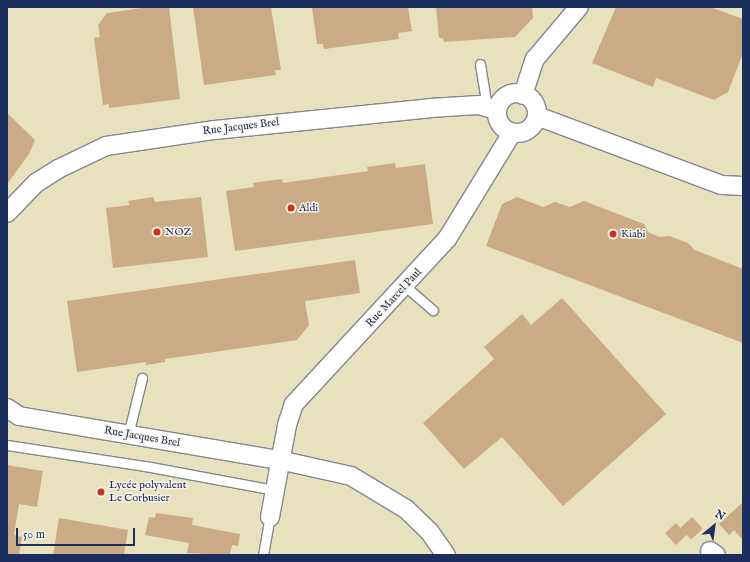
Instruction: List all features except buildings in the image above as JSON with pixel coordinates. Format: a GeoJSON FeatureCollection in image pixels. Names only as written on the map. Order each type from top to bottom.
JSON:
{"type":"FeatureCollection","features":[{"type":"Feature","properties":{"kind":"street"},"geometry":{"type":"LineString","coordinates":[[523,95],[535,59],[579,7]]}},
{"type":"Feature","properties":{"kind":"street"},"geometry":{"type":"LineString","coordinates":[[510,95],[523,95],[534,103],[537,116],[528,130],[512,133],[502,127],[492,108],[510,95]]}},
{"type":"Feature","properties":{"kind":"street","name":"Rue Jacques Brel"},"geometry":{"type":"LineString","coordinates":[[7,213],[36,183],[58,169],[106,146],[299,121],[430,108],[480,105],[492,108]]}},
{"type":"Feature","properties":{"kind":"street"},"geometry":{"type":"LineString","coordinates":[[537,116],[722,185],[743,186]]}},
{"type":"Feature","properties":{"kind":"street","name":"Rue Marcel Paul"},"geometry":{"type":"LineString","coordinates":[[270,516],[279,460],[294,404],[447,240],[512,133]]}},
{"type":"Feature","properties":{"kind":"street","name":"Rue Jacques Brel"},"geometry":{"type":"LineString","coordinates":[[7,408],[19,416],[279,460],[351,476],[383,493],[406,509],[429,531],[446,555]]}},
{"type":"Feature","properties":{"kind":"lane"},"geometry":{"type":"LineString","coordinates":[[480,64],[492,108]]}},
{"type":"Feature","properties":{"kind":"lane"},"geometry":{"type":"LineString","coordinates":[[405,286],[433,310]]}},
{"type":"Feature","properties":{"kind":"lane"},"geometry":{"type":"LineString","coordinates":[[128,435],[142,378]]}},
{"type":"Feature","properties":{"kind":"lane"},"geometry":{"type":"LineString","coordinates":[[7,445],[145,466],[274,490]]}},
{"type":"Feature","properties":{"kind":"lane"},"geometry":{"type":"LineString","coordinates":[[263,555],[270,516]]}},
{"type":"Feature","properties":{"kind":"place","name":"Aldi"},"geometry":{"type":"Point","coordinates":[291,208]}},
{"type":"Feature","properties":{"kind":"place","name":"NOZ"},"geometry":{"type":"Point","coordinates":[157,232]}},
{"type":"Feature","properties":{"kind":"place","name":"Kiabi"},"geometry":{"type":"Point","coordinates":[613,234]}},
{"type":"Feature","properties":{"kind":"place","name":"Lycée polyvalent Le Corbusier"},"geometry":{"type":"Point","coordinates":[101,492]}}]}
